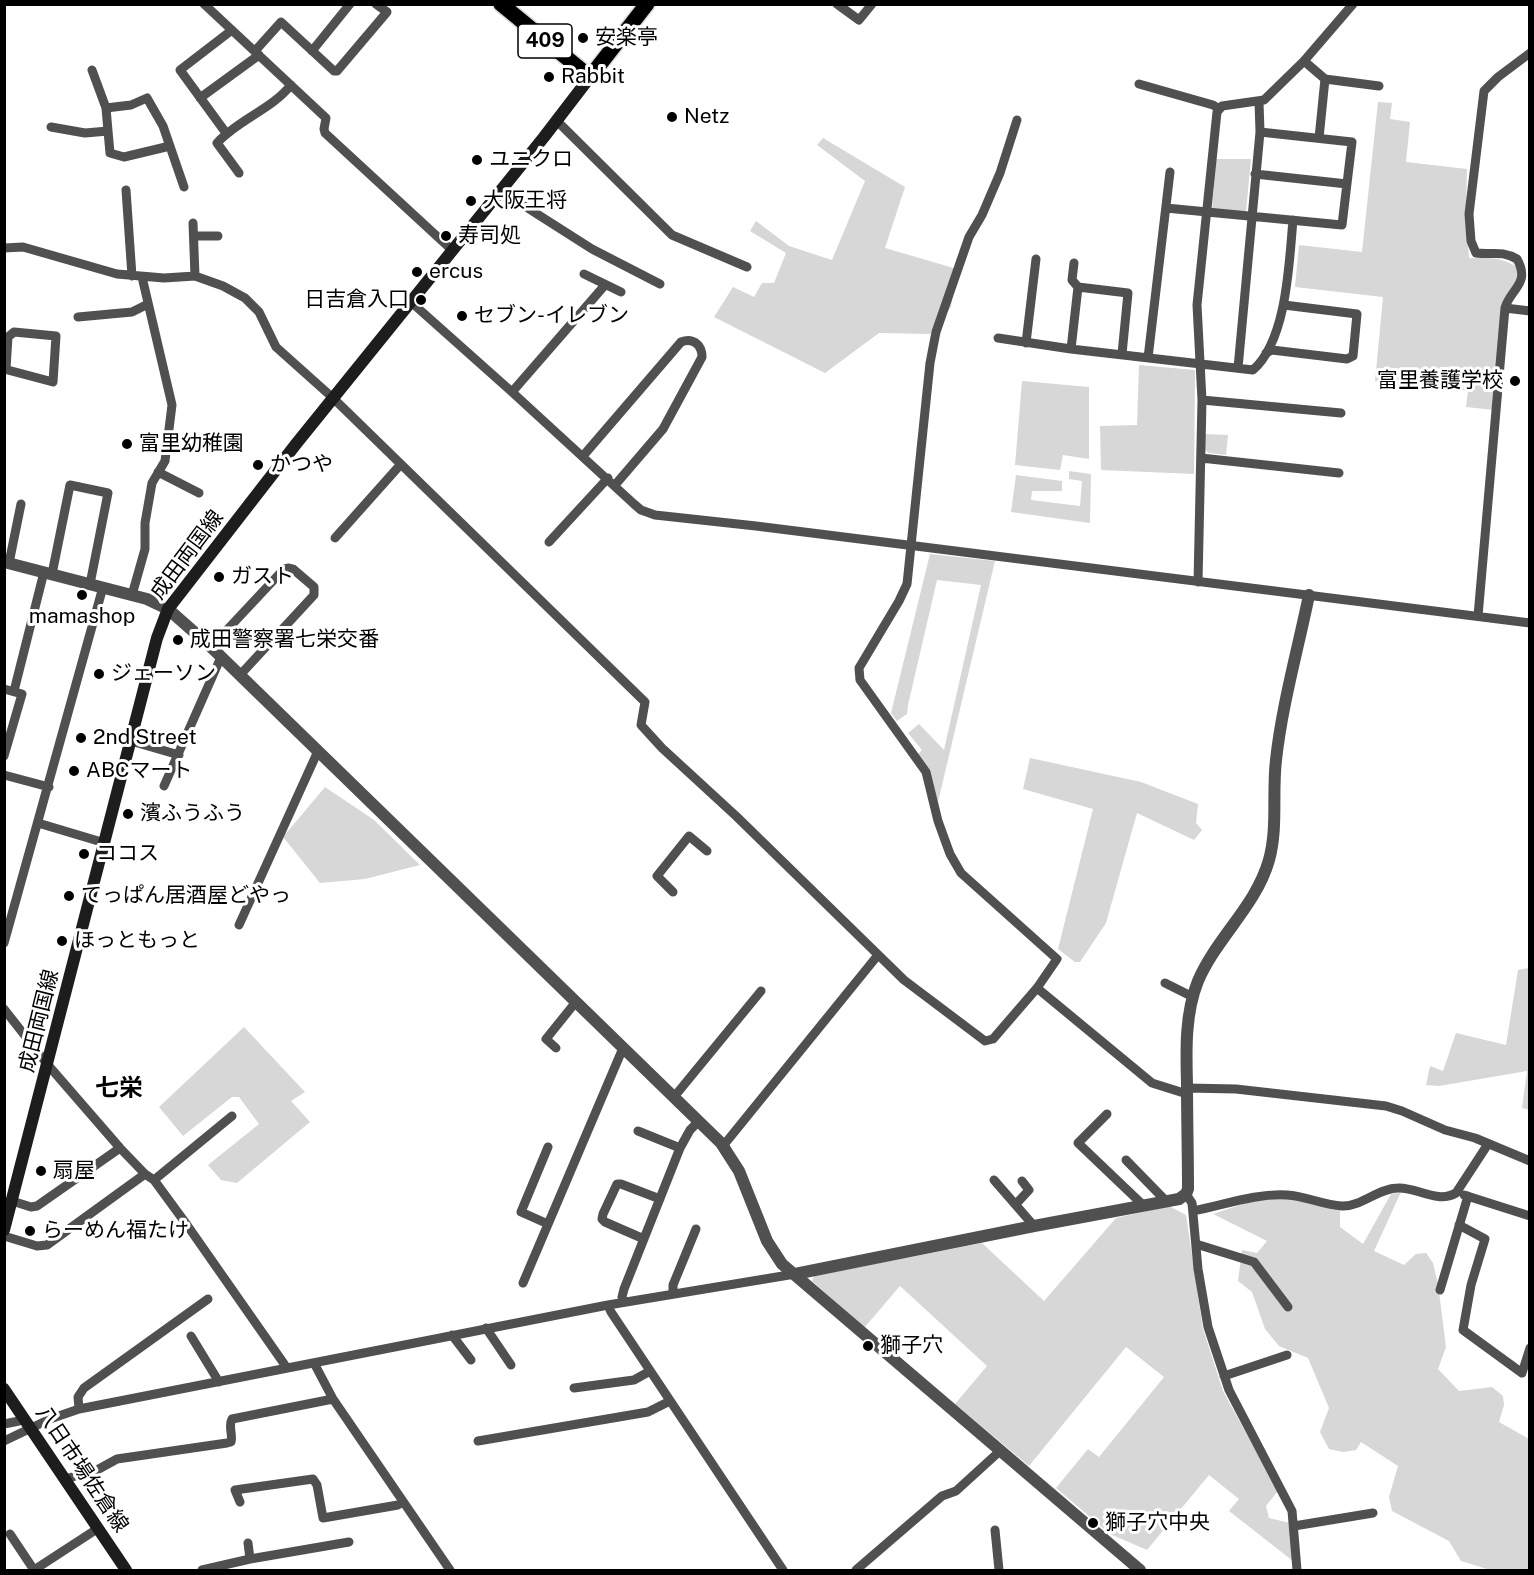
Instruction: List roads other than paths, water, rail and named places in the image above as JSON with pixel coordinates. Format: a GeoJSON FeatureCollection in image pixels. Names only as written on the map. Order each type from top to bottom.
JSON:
{"type":"FeatureCollection","features":[{"type":"Feature","properties":{"kind":"highway","name":"409"},"geometry":{"type":"LineString","coordinates":[[501,4],[590,76],[647,4]]}},
{"type":"Feature","properties":{"kind":"main road","name":"成田両国線"},"geometry":{"type":"LineString","coordinates":[[4,1230],[157,638],[168,609],[590,76]]}},
{"type":"Feature","properties":{"kind":"main road","name":"八日市場佐倉線"},"geometry":{"type":"LineString","coordinates":[[4,1389],[126,1570]]}},
{"type":"Feature","properties":{"kind":"street"},"geometry":{"type":"LineString","coordinates":[[204,4],[326,118],[325,133],[453,251]]}},
{"type":"Feature","properties":{"kind":"street"},"geometry":{"type":"LineString","coordinates":[[312,51],[350,4]]}},
{"type":"Feature","properties":{"kind":"street"},"geometry":{"type":"LineString","coordinates":[[200,98],[257,53],[281,22],[334,71],[337,71],[387,12],[376,4]]}},
{"type":"Feature","properties":{"kind":"street"},"geometry":{"type":"LineString","coordinates":[[837,4],[859,20],[872,4]]}},
{"type":"Feature","properties":{"kind":"street"},"geometry":{"type":"LineString","coordinates":[[1138,84],[1218,108],[1259,102],[1264,100],[1304,61],[1353,4]]}},
{"type":"Feature","properties":{"kind":"street"},"geometry":{"type":"LineString","coordinates":[[226,133],[180,70],[232,30]]}},
{"type":"Feature","properties":{"kind":"street"},"geometry":{"type":"LineString","coordinates":[[1478,616],[1504,308],[1507,299],[1518,289],[1522,274],[1517,259],[1507,253],[1498,252],[1489,255],[1476,253],[1471,241],[1469,214],[1472,179],[1484,91],[1498,77],[1530,53]]}},
{"type":"Feature","properties":{"kind":"street"},"geometry":{"type":"LineString","coordinates":[[1304,61],[1325,79],[1379,86]]}},
{"type":"Feature","properties":{"kind":"street"},"geometry":{"type":"LineString","coordinates":[[92,70],[106,108],[110,153],[124,157],[170,146]]}},
{"type":"Feature","properties":{"kind":"street"},"geometry":{"type":"LineString","coordinates":[[1319,138],[1325,79]]}},
{"type":"Feature","properties":{"kind":"street"},"geometry":{"type":"LineString","coordinates":[[239,173],[217,143],[226,133],[277,101],[291,85]]}},
{"type":"Feature","properties":{"kind":"street"},"geometry":{"type":"LineString","coordinates":[[106,108],[131,105],[147,98],[163,126],[184,187]]}},
{"type":"Feature","properties":{"kind":"street"},"geometry":{"type":"LineString","coordinates":[[1238,368],[1260,132],[1259,102]]}},
{"type":"Feature","properties":{"kind":"street"},"geometry":{"type":"LineString","coordinates":[[1198,582],[1202,364],[1197,305],[1218,108]]}},
{"type":"Feature","properties":{"kind":"street"},"geometry":{"type":"LineString","coordinates":[[4,248],[23,247],[117,274],[164,279],[195,276],[223,286],[245,298],[259,312],[276,346],[333,398],[645,702],[641,725],[662,748],[736,816],[904,980],[985,1041],[993,1040],[1058,959],[961,873],[950,854],[942,832],[926,772],[860,680],[860,668],[907,584],[930,363],[936,332],[969,237],[996,184],[1017,120]]}},
{"type":"Feature","properties":{"kind":"street"},"geometry":{"type":"LineString","coordinates":[[556,121],[672,236],[747,267]]}},
{"type":"Feature","properties":{"kind":"street"},"geometry":{"type":"LineString","coordinates":[[51,127],[85,133],[108,131]]}},
{"type":"Feature","properties":{"kind":"street"},"geometry":{"type":"LineString","coordinates":[[1166,208],[1342,225],[1352,142],[1260,132]]}},
{"type":"Feature","properties":{"kind":"street"},"geometry":{"type":"LineString","coordinates":[[1148,358],[1170,172]]}},
{"type":"Feature","properties":{"kind":"street"},"geometry":{"type":"LineString","coordinates":[[1256,174],[1347,184]]}},
{"type":"Feature","properties":{"kind":"street"},"geometry":{"type":"LineString","coordinates":[[126,190],[137,276],[147,304],[172,405],[165,462],[152,483],[145,523],[145,549],[132,595]]}},
{"type":"Feature","properties":{"kind":"street"},"geometry":{"type":"LineString","coordinates":[[501,191],[592,249],[660,284]]}},
{"type":"Feature","properties":{"kind":"street"},"geometry":{"type":"LineString","coordinates":[[998,338],[1071,349],[1253,370],[1266,353],[1283,314],[1293,220]]}},
{"type":"Feature","properties":{"kind":"street"},"geometry":{"type":"LineString","coordinates":[[193,223],[195,276]]}},
{"type":"Feature","properties":{"kind":"street"},"geometry":{"type":"LineString","coordinates":[[194,236],[218,236]]}},
{"type":"Feature","properties":{"kind":"street"},"geometry":{"type":"LineString","coordinates":[[1026,343],[1036,259]]}},
{"type":"Feature","properties":{"kind":"street"},"geometry":{"type":"LineString","coordinates":[[1074,263],[1072,280],[1078,287],[1128,293],[1122,354]]}},
{"type":"Feature","properties":{"kind":"street"},"geometry":{"type":"LineString","coordinates":[[584,274],[621,292]]}},
{"type":"Feature","properties":{"kind":"street"},"geometry":{"type":"LineString","coordinates":[[512,392],[605,285]]}},
{"type":"Feature","properties":{"kind":"street"},"geometry":{"type":"LineString","coordinates":[[1071,349],[1078,287]]}},
{"type":"Feature","properties":{"kind":"street"},"geometry":{"type":"LineString","coordinates":[[411,302],[641,510],[655,515],[1530,622]]}},
{"type":"Feature","properties":{"kind":"street"},"geometry":{"type":"LineString","coordinates":[[78,317],[132,312],[147,304]]}},
{"type":"Feature","properties":{"kind":"street"},"geometry":{"type":"LineString","coordinates":[[1266,353],[1272,350],[1347,358],[1353,356],[1357,314],[1284,305]]}},
{"type":"Feature","properties":{"kind":"street"},"geometry":{"type":"LineString","coordinates":[[1504,308],[1530,311]]}},
{"type":"Feature","properties":{"kind":"street"},"geometry":{"type":"LineString","coordinates":[[14,332],[56,336],[53,382],[5,369],[8,337],[14,332]]}},
{"type":"Feature","properties":{"kind":"street"},"geometry":{"type":"LineString","coordinates":[[549,542],[663,429],[702,357],[701,348],[695,342],[686,340],[681,342],[583,456]]}},
{"type":"Feature","properties":{"kind":"street"},"geometry":{"type":"LineString","coordinates":[[1202,400],[1341,413]]}},
{"type":"Feature","properties":{"kind":"street"},"geometry":{"type":"LineString","coordinates":[[1201,458],[1339,473]]}},
{"type":"Feature","properties":{"kind":"street"},"geometry":{"type":"LineString","coordinates":[[335,538],[401,464]]}},
{"type":"Feature","properties":{"kind":"street"},"geometry":{"type":"LineString","coordinates":[[158,472],[199,493]]}},
{"type":"Feature","properties":{"kind":"street"},"geometry":{"type":"LineString","coordinates":[[4,756],[22,694],[9,690],[48,573],[70,485],[108,493],[90,584]]}},
{"type":"Feature","properties":{"kind":"street"},"geometry":{"type":"LineString","coordinates":[[21,504],[7,562],[132,595],[168,609],[240,675],[723,1146],[740,1171],[767,1241],[782,1264],[1140,1570]]}},
{"type":"Feature","properties":{"kind":"street"},"geometry":{"type":"LineString","coordinates":[[210,647],[285,569],[292,569],[314,587],[314,595],[240,675]]}},
{"type":"Feature","properties":{"kind":"street"},"geometry":{"type":"LineString","coordinates":[[4,943],[49,788],[102,587]]}},
{"type":"Feature","properties":{"kind":"street"},"geometry":{"type":"LineString","coordinates":[[4,1441],[50,1419],[79,1409],[623,1302],[795,1275],[1179,1199],[1186,1194],[1188,1189],[1187,1032],[1193,997],[1208,961],[1256,891],[1269,860],[1273,839],[1274,780],[1278,741],[1309,595]]}},
{"type":"Feature","properties":{"kind":"street"},"geometry":{"type":"LineString","coordinates":[[164,786],[221,657]]}},
{"type":"Feature","properties":{"kind":"street"},"geometry":{"type":"LineString","coordinates":[[131,741],[179,755]]}},
{"type":"Feature","properties":{"kind":"street"},"geometry":{"type":"LineString","coordinates":[[239,925],[318,751]]}},
{"type":"Feature","properties":{"kind":"street"},"geometry":{"type":"LineString","coordinates":[[4,775],[49,788]]}},
{"type":"Feature","properties":{"kind":"street"},"geometry":{"type":"LineString","coordinates":[[38,824],[105,843]]}},
{"type":"Feature","properties":{"kind":"street"},"geometry":{"type":"LineString","coordinates":[[673,892],[657,876],[689,836],[707,851]]}},
{"type":"Feature","properties":{"kind":"street"},"geometry":{"type":"LineString","coordinates":[[723,1146],[878,955]]}},
{"type":"Feature","properties":{"kind":"street"},"geometry":{"type":"LineString","coordinates":[[1165,983],[1193,997]]}},
{"type":"Feature","properties":{"kind":"street"},"geometry":{"type":"LineString","coordinates":[[1037,988],[1152,1083],[1187,1091],[1236,1089],[1386,1106],[1445,1130],[1475,1138],[1530,1161]]}},
{"type":"Feature","properties":{"kind":"street"},"geometry":{"type":"LineString","coordinates":[[674,1097],[761,991]]}},
{"type":"Feature","properties":{"kind":"street"},"geometry":{"type":"LineString","coordinates":[[556,1048],[546,1038],[575,1003]]}},
{"type":"Feature","properties":{"kind":"street"},"geometry":{"type":"LineString","coordinates":[[4,1009],[48,1065],[120,1148],[154,1180],[287,1368]]}},
{"type":"Feature","properties":{"kind":"street"},"geometry":{"type":"LineString","coordinates":[[523,1283],[623,1048]]}},
{"type":"Feature","properties":{"kind":"street"},"geometry":{"type":"LineString","coordinates":[[1107,1114],[1078,1143],[1143,1205]]}},
{"type":"Feature","properties":{"kind":"street"},"geometry":{"type":"LineString","coordinates":[[154,1180],[232,1116]]}},
{"type":"Feature","properties":{"kind":"street"},"geometry":{"type":"LineString","coordinates":[[623,1302],[621,1297],[680,1148],[690,1130],[699,1121]]}},
{"type":"Feature","properties":{"kind":"street"},"geometry":{"type":"LineString","coordinates":[[638,1131],[680,1148]]}},
{"type":"Feature","properties":{"kind":"street"},"geometry":{"type":"LineString","coordinates":[[1192,1211],[1258,1196],[1289,1195],[1343,1206],[1400,1187],[1450,1197],[1456,1193],[1488,1144]]}},
{"type":"Feature","properties":{"kind":"street"},"geometry":{"type":"LineString","coordinates":[[548,1147],[521,1212],[548,1224]]}},
{"type":"Feature","properties":{"kind":"street"},"geometry":{"type":"LineString","coordinates":[[12,1202],[31,1207],[37,1206],[120,1148]]}},
{"type":"Feature","properties":{"kind":"street"},"geometry":{"type":"LineString","coordinates":[[1126,1160],[1166,1201]]}},
{"type":"Feature","properties":{"kind":"street"},"geometry":{"type":"LineString","coordinates":[[4,1236],[37,1246],[46,1245],[145,1174]]}},
{"type":"Feature","properties":{"kind":"street"},"geometry":{"type":"LineString","coordinates":[[994,1180],[1034,1226]]}},
{"type":"Feature","properties":{"kind":"street"},"geometry":{"type":"LineString","coordinates":[[1016,1204],[1029,1190],[1022,1181]]}},
{"type":"Feature","properties":{"kind":"street"},"geometry":{"type":"LineString","coordinates":[[644,1239],[605,1222],[602,1219],[606,1205],[614,1187],[621,1184],[660,1199]]}},
{"type":"Feature","properties":{"kind":"street"},"geometry":{"type":"LineString","coordinates":[[1456,1193],[1530,1216]]}},
{"type":"Feature","properties":{"kind":"street"},"geometry":{"type":"LineString","coordinates":[[1186,1194],[1192,1203],[1198,1269],[1209,1327],[1224,1376],[1251,1436],[1289,1505],[1294,1526],[1297,1570]]}},
{"type":"Feature","properties":{"kind":"street"},"geometry":{"type":"LineString","coordinates":[[1440,1290],[1468,1196]]}},
{"type":"Feature","properties":{"kind":"street"},"geometry":{"type":"LineString","coordinates":[[1459,1225],[1485,1239],[1471,1285],[1463,1330],[1522,1372],[1530,1348]]}},
{"type":"Feature","properties":{"kind":"street"},"geometry":{"type":"LineString","coordinates":[[674,1293],[673,1285],[696,1229]]}},
{"type":"Feature","properties":{"kind":"street"},"geometry":{"type":"LineString","coordinates":[[1196,1244],[1254,1262],[1288,1308]]}},
{"type":"Feature","properties":{"kind":"street"},"geometry":{"type":"LineString","coordinates":[[79,1409],[78,1397],[84,1388],[208,1299]]}},
{"type":"Feature","properties":{"kind":"street"},"geometry":{"type":"LineString","coordinates":[[608,1305],[783,1570]]}},
{"type":"Feature","properties":{"kind":"street"},"geometry":{"type":"LineString","coordinates":[[486,1329],[511,1365]]}},
{"type":"Feature","properties":{"kind":"street"},"geometry":{"type":"LineString","coordinates":[[452,1335],[471,1360]]}},
{"type":"Feature","properties":{"kind":"street"},"geometry":{"type":"LineString","coordinates":[[191,1336],[219,1382]]}},
{"type":"Feature","properties":{"kind":"street"},"geometry":{"type":"LineString","coordinates":[[1224,1376],[1287,1355]]}},
{"type":"Feature","properties":{"kind":"street"},"geometry":{"type":"LineString","coordinates":[[314,1363],[333,1399],[450,1570]]}},
{"type":"Feature","properties":{"kind":"street"},"geometry":{"type":"LineString","coordinates":[[574,1388],[634,1380],[650,1371]]}},
{"type":"Feature","properties":{"kind":"street"},"geometry":{"type":"LineString","coordinates":[[64,1479],[97,1470],[117,1459],[231,1442],[230,1423],[232,1419],[333,1399]]}},
{"type":"Feature","properties":{"kind":"street"},"geometry":{"type":"LineString","coordinates":[[478,1441],[648,1412],[670,1401]]}},
{"type":"Feature","properties":{"kind":"street"},"geometry":{"type":"LineString","coordinates":[[4,1424],[19,1421]]}},
{"type":"Feature","properties":{"kind":"street"},"geometry":{"type":"LineString","coordinates":[[856,1570],[942,1496],[956,1491],[1001,1450]]}},
{"type":"Feature","properties":{"kind":"street"},"geometry":{"type":"LineString","coordinates":[[240,1502],[235,1490],[313,1479],[317,1485],[323,1518],[398,1505],[402,1502]]}},
{"type":"Feature","properties":{"kind":"street"},"geometry":{"type":"LineString","coordinates":[[1294,1526],[1373,1513]]}},
{"type":"Feature","properties":{"kind":"street"},"geometry":{"type":"LineString","coordinates":[[9,1534],[34,1570],[97,1529]]}},
{"type":"Feature","properties":{"kind":"street"},"geometry":{"type":"LineString","coordinates":[[995,1530],[999,1570]]}},
{"type":"Feature","properties":{"kind":"street"},"geometry":{"type":"LineString","coordinates":[[202,1570],[250,1559],[349,1542]]}},
{"type":"Feature","properties":{"kind":"street"},"geometry":{"type":"LineString","coordinates":[[248,1543],[250,1559]]}},
{"type":"Feature","properties":{"kind":"place","name":"安楽亭"},"geometry":{"type":"Point","coordinates":[583,38]}},
{"type":"Feature","properties":{"kind":"place","name":"Rabbit"},"geometry":{"type":"Point","coordinates":[549,77]}},
{"type":"Feature","properties":{"kind":"place","name":"Netz"},"geometry":{"type":"Point","coordinates":[672,117]}},
{"type":"Feature","properties":{"kind":"place","name":"ユニクロ"},"geometry":{"type":"Point","coordinates":[477,160]}},
{"type":"Feature","properties":{"kind":"place","name":"大阪王将"},"geometry":{"type":"Point","coordinates":[471,201]}},
{"type":"Feature","properties":{"kind":"place","name":"寿司処"},"geometry":{"type":"Point","coordinates":[446,236]}},
{"type":"Feature","properties":{"kind":"place","name":"ercus"},"geometry":{"type":"Point","coordinates":[417,272]}},
{"type":"Feature","properties":{"kind":"place","name":"日吉倉入口"},"geometry":{"type":"Point","coordinates":[421,300]}},
{"type":"Feature","properties":{"kind":"place","name":"セブン-イレブン"},"geometry":{"type":"Point","coordinates":[462,316]}},
{"type":"Feature","properties":{"kind":"place","name":"富里養護学校"},"geometry":{"type":"Point","coordinates":[1515,381]}},
{"type":"Feature","properties":{"kind":"place","name":"富里幼稚園"},"geometry":{"type":"Point","coordinates":[127,444]}},
{"type":"Feature","properties":{"kind":"place","name":"かつや"},"geometry":{"type":"Point","coordinates":[258,465]}},
{"type":"Feature","properties":{"kind":"place","name":"ガスト"},"geometry":{"type":"Point","coordinates":[219,577]}},
{"type":"Feature","properties":{"kind":"place","name":"mamashop"},"geometry":{"type":"Point","coordinates":[82,595]}},
{"type":"Feature","properties":{"kind":"place","name":"成田警察署七栄交番"},"geometry":{"type":"Point","coordinates":[178,640]}},
{"type":"Feature","properties":{"kind":"place","name":"ジェーソン"},"geometry":{"type":"Point","coordinates":[99,674]}},
{"type":"Feature","properties":{"kind":"place","name":"2nd Street"},"geometry":{"type":"Point","coordinates":[81,738]}},
{"type":"Feature","properties":{"kind":"place","name":"ABCマート"},"geometry":{"type":"Point","coordinates":[74,771]}},
{"type":"Feature","properties":{"kind":"place","name":"濱ふうふう"},"geometry":{"type":"Point","coordinates":[128,814]}},
{"type":"Feature","properties":{"kind":"place","name":"ココス"},"geometry":{"type":"Point","coordinates":[84,854]}},
{"type":"Feature","properties":{"kind":"place","name":"てっぱん居酒屋どやっ"},"geometry":{"type":"Point","coordinates":[69,896]}},
{"type":"Feature","properties":{"kind":"place","name":"ほっともっと"},"geometry":{"type":"Point","coordinates":[62,941]}},
{"type":"Feature","properties":{"kind":"place","name":"扇屋"},"geometry":{"type":"Point","coordinates":[41,1171]}},
{"type":"Feature","properties":{"kind":"place","name":"らーめん福たけ"},"geometry":{"type":"Point","coordinates":[30,1231]}},
{"type":"Feature","properties":{"kind":"place","name":"獅子穴"},"geometry":{"type":"Point","coordinates":[868,1346]}},
{"type":"Feature","properties":{"kind":"place","name":"獅子穴中央"},"geometry":{"type":"Point","coordinates":[1093,1523]}},
{"type":"Feature","properties":{"kind":"district","name":"七栄"},"geometry":{"type":"Point","coordinates":[119,1089]}}]}
